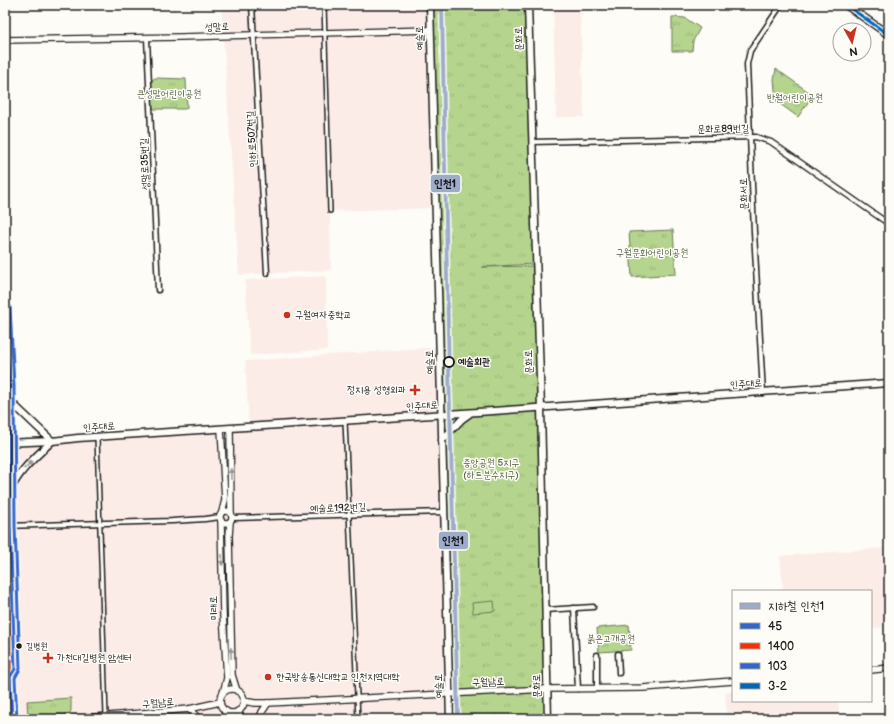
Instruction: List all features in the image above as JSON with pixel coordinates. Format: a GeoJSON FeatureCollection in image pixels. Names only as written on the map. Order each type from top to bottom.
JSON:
{"type":"FeatureCollection","features":[{"type":"Feature","properties":{"kind":"main road","name":"예술로"},"geometry":{"type":"LineString","coordinates":[[430,5],[450,719]]}},
{"type":"Feature","properties":{"kind":"main road","name":"문화로"},"geometry":{"type":"LineString","coordinates":[[528,5],[548,719]]}},
{"type":"Feature","properties":{"kind":"main road"},"geometry":{"type":"LineString","coordinates":[[846,5],[889,35]]}},
{"type":"Feature","properties":{"kind":"main road"},"geometry":{"type":"LineString","coordinates":[[5,307],[10,401],[8,443],[10,493],[8,525],[15,669],[10,677]]}},
{"type":"Feature","properties":{"kind":"main road","name":"인주대로"},"geometry":{"type":"LineString","coordinates":[[8,443],[441,415],[889,383]]}},
{"type":"Feature","properties":{"kind":"main road"},"geometry":{"type":"LineString","coordinates":[[10,401],[52,441],[22,471],[14,482],[10,493]]}},
{"type":"Feature","properties":{"kind":"main road"},"geometry":{"type":"LineString","coordinates":[[442,440],[462,419],[470,413]]}},
{"type":"Feature","properties":{"kind":"main road"},"geometry":{"type":"LineString","coordinates":[[5,666],[5,670],[10,677],[12,719]]}},
{"type":"Feature","properties":{"kind":"street","name":"인하로507번길"},"geometry":{"type":"LineString","coordinates":[[252,5],[267,273]]}},
{"type":"Feature","properties":{"kind":"street"},"geometry":{"type":"LineString","coordinates":[[324,5],[330,211]]}},
{"type":"Feature","properties":{"kind":"street","name":"문화서로"},"geometry":{"type":"LineString","coordinates":[[764,392],[747,74],[748,56],[781,5]]}},
{"type":"Feature","properties":{"kind":"street","name":"성말로"},"geometry":{"type":"LineString","coordinates":[[5,40],[147,38],[430,30]]}},
{"type":"Feature","properties":{"kind":"street","name":"성말로35번길"},"geometry":{"type":"LineString","coordinates":[[147,38],[158,290]]}},
{"type":"Feature","properties":{"kind":"street","name":"문화로89번길"},"geometry":{"type":"LineString","coordinates":[[532,142],[750,136],[764,139],[771,142],[889,224]]}},
{"type":"Feature","properties":{"kind":"street"},"geometry":{"type":"LineString","coordinates":[[345,421],[358,719]]}},
{"type":"Feature","properties":{"kind":"street","name":"미래로"},"geometry":{"type":"LineString","coordinates":[[230,428],[232,518],[229,536],[232,675],[237,691]]}},
{"type":"Feature","properties":{"kind":"street","name":"미래로"},"geometry":{"type":"LineString","coordinates":[[221,429],[225,500],[221,517],[223,615],[227,678],[223,693]]}},
{"type":"Feature","properties":{"kind":"street"},"geometry":{"type":"LineString","coordinates":[[97,437],[106,716]]}},
{"type":"Feature","properties":{"kind":"street"},"geometry":{"type":"LineString","coordinates":[[8,525],[205,519],[221,517],[227,511],[232,518],[226,524],[221,517]]}},
{"type":"Feature","properties":{"kind":"street","name":"예술로192번길"},"geometry":{"type":"LineString","coordinates":[[232,518],[350,516],[444,512]]}},
{"type":"Feature","properties":{"kind":"street"},"geometry":{"type":"LineString","coordinates":[[545,610],[593,607]]}},
{"type":"Feature","properties":{"kind":"street"},"geometry":{"type":"LineString","coordinates":[[574,608],[578,689]]}},
{"type":"Feature","properties":{"kind":"street"},"geometry":{"type":"LineString","coordinates":[[618,654],[619,673]]}},
{"type":"Feature","properties":{"kind":"street"},"geometry":{"type":"LineString","coordinates":[[597,655],[597,689]]}},
{"type":"Feature","properties":{"kind":"street"},"geometry":{"type":"LineString","coordinates":[[872,670],[889,668]]}},
{"type":"Feature","properties":{"kind":"street","name":"구월남로"},"geometry":{"type":"LineString","coordinates":[[244,701],[268,703],[547,689],[643,688],[732,681]]}},
{"type":"Feature","properties":{"kind":"street"},"geometry":{"type":"LineString","coordinates":[[228,690],[237,691],[242,695],[244,701],[242,707],[238,711],[232,713],[226,712],[220,702],[223,693],[228,690]]}},
{"type":"Feature","properties":{"kind":"street","name":"구월남로"},"geometry":{"type":"LineString","coordinates":[[73,719],[189,710],[220,702]]}},
{"type":"Feature","properties":{"kind":"street"},"geometry":{"type":"LineString","coordinates":[[259,719],[268,703]]}},
{"type":"Feature","properties":{"kind":"street"},"geometry":{"type":"LineString","coordinates":[[189,710],[197,717],[197,719]]}},
{"type":"Feature","properties":{"kind":"street"},"geometry":{"type":"LineString","coordinates":[[238,711],[242,719]]}},
{"type":"Feature","properties":{"kind":"street"},"geometry":{"type":"LineString","coordinates":[[223,719],[226,712]]}},
{"type":"Feature","properties":{"kind":"shaded area"},"geometry":{"type":"Polygon","coordinates":[[[221,5],[430,5],[435,208],[330,211],[331,270],[239,275],[221,5]]]}},
{"type":"Feature","properties":{"kind":"shaded area"},"geometry":{"type":"Polygon","coordinates":[[[553,5],[580,5],[584,117],[556,117],[553,5]]]}},
{"type":"Feature","properties":{"kind":"shaded area","name":"구월여자중학교"},"geometry":{"type":"Polygon","coordinates":[[[326,276],[327,350],[250,355],[245,280],[326,276]]]}},
{"type":"Feature","properties":{"kind":"shaded area"},"geometry":{"type":"Polygon","coordinates":[[[439,347],[450,719],[14,719],[10,443],[249,427],[245,361],[439,347]]]}},
{"type":"Feature","properties":{"kind":"shaded area"},"geometry":{"type":"Polygon","coordinates":[[[884,548],[889,627],[872,629],[872,590],[783,590],[780,556],[884,548]]]}},
{"type":"Feature","properties":{"kind":"shaded area"},"geometry":{"type":"Polygon","coordinates":[[[732,691],[732,702],[838,702],[840,719],[727,719],[725,692],[732,691]]]}},
{"type":"Feature","properties":{"kind":"green space","name":"중앙공원 5지구 (하트분수지구)"},"geometry":{"type":"Polygon","coordinates":[[[430,5],[526,5],[533,264],[482,267],[533,266],[538,406],[544,686],[517,689],[540,689],[547,698],[548,719],[450,719],[449,700],[456,693],[449,693],[430,5]]]}},
{"type":"Feature","properties":{"kind":"green space"},"geometry":{"type":"Polygon","coordinates":[[[672,17],[685,18],[700,28],[693,41],[692,51],[672,51],[672,17]]]}},
{"type":"Feature","properties":{"kind":"green space","name":"반월어린이공원"},"geometry":{"type":"Polygon","coordinates":[[[776,69],[813,95],[798,117],[776,101],[774,79],[776,69]]]}},
{"type":"Feature","properties":{"kind":"green space","name":"큰성말어린이공원"},"geometry":{"type":"Polygon","coordinates":[[[155,78],[186,79],[187,108],[154,109],[152,107],[151,81],[155,78]]]}},
{"type":"Feature","properties":{"kind":"green space","name":"구월문화어린이공원"},"geometry":{"type":"Polygon","coordinates":[[[673,230],[676,274],[632,277],[629,232],[673,230]]]}},
{"type":"Feature","properties":{"kind":"green space"},"geometry":{"type":"Polygon","coordinates":[[[494,601],[495,611],[473,613],[472,603],[494,601]]]}},
{"type":"Feature","properties":{"kind":"green space","name":"붉은고개공원"},"geometry":{"type":"Polygon","coordinates":[[[629,625],[631,650],[599,652],[597,628],[629,625]]]}},
{"type":"Feature","properties":{"kind":"green space"},"geometry":{"type":"Polygon","coordinates":[[[71,698],[71,711],[69,714],[28,716],[27,701],[71,698]]]}},
{"type":"Feature","properties":{"kind":"metro line","name":"인천1"},"geometry":{"type":"LineString","coordinates":[[442,5],[448,330],[458,719]]}},
{"type":"Feature","properties":{"kind":"transit line","name":"3-2"},"geometry":{"type":"LineString","coordinates":[[846,5],[889,35]]}},
{"type":"Feature","properties":{"kind":"transit line","name":"45"},"geometry":{"type":"LineString","coordinates":[[5,307],[9,386],[10,525],[15,669],[10,677],[12,719]]}},
{"type":"Feature","properties":{"kind":"transit line","name":"103"},"geometry":{"type":"LineString","coordinates":[[10,307],[14,386],[15,525],[20,669],[15,678],[17,719]]}},
{"type":"Feature","properties":{"kind":"transit line","name":"1400"},"geometry":{"type":"LineString","coordinates":[[5,525],[10,668],[5,677],[7,719]]}},
{"type":"Feature","properties":{"kind":"place","name":"구월여자중학교"},"geometry":{"type":"Point","coordinates":[287,315]}},
{"type":"Feature","properties":{"kind":"place","name":"예술회관"},"geometry":{"type":"Point","coordinates":[449,362]}},
{"type":"Feature","properties":{"kind":"place","name":"정지용 성형외과"},"geometry":{"type":"Point","coordinates":[415,390]}},
{"type":"Feature","properties":{"kind":"place","name":"길병원"},"geometry":{"type":"Point","coordinates":[19,646]}},
{"type":"Feature","properties":{"kind":"place","name":"가천대길병원 암센터"},"geometry":{"type":"Point","coordinates":[48,658]}},
{"type":"Feature","properties":{"kind":"place","name":"한국방송통신대학교 인천지역대학"},"geometry":{"type":"Point","coordinates":[268,677]}}]}
